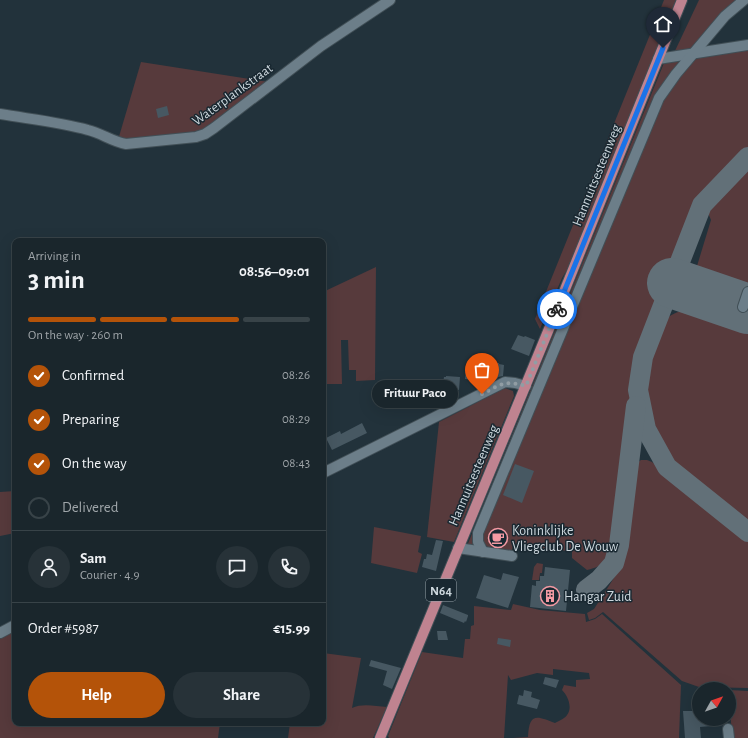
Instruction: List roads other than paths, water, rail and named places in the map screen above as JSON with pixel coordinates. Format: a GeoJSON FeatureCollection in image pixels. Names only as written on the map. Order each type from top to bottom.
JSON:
{"type":"FeatureCollection","features":[{"type":"Feature","properties":{"kind":"main road","name":"Hannuitsesteenweg"},"geometry":{"type":"LineString","coordinates":[[380,738],[526,386],[682,0]]}},
{"type":"Feature","properties":{"kind":"street","name":"Waterplankstraat"},"geometry":{"type":"LineString","coordinates":[[0,114],[75,127],[126,144],[200,136],[214,128],[321,46],[390,0]]}},
{"type":"Feature","properties":{"kind":"street"},"geometry":{"type":"LineString","coordinates":[[483,552],[478,542],[478,533],[659,98],[692,55],[725,16],[744,0]]}},
{"type":"Feature","properties":{"kind":"street"},"geometry":{"type":"LineString","coordinates":[[658,60],[748,45]]}},
{"type":"Feature","properties":{"kind":"street"},"geometry":{"type":"LineString","coordinates":[[743,307],[748,292]]}},
{"type":"Feature","properties":{"kind":"street"},"geometry":{"type":"LineString","coordinates":[[326,472],[505,382],[526,386]]}},
{"type":"Feature","properties":{"kind":"street"},"geometry":{"type":"LineString","coordinates":[[458,548],[512,556]]}},
{"type":"Feature","properties":{"kind":"street"},"geometry":{"type":"LineString","coordinates":[[0,633],[12,627]]}},
{"type":"Feature","properties":{"kind":"place","name":"Frituur Paco"},"geometry":{"type":"Point","coordinates":[482,394]}},
{"type":"Feature","properties":{"kind":"place","name":"Koninklijke Vliegclub De Wouw"},"geometry":{"type":"Point","coordinates":[498,538]}},
{"type":"Feature","properties":{"kind":"place","name":"Hangar Zuid"},"geometry":{"type":"Point","coordinates":[550,596]}}]}
